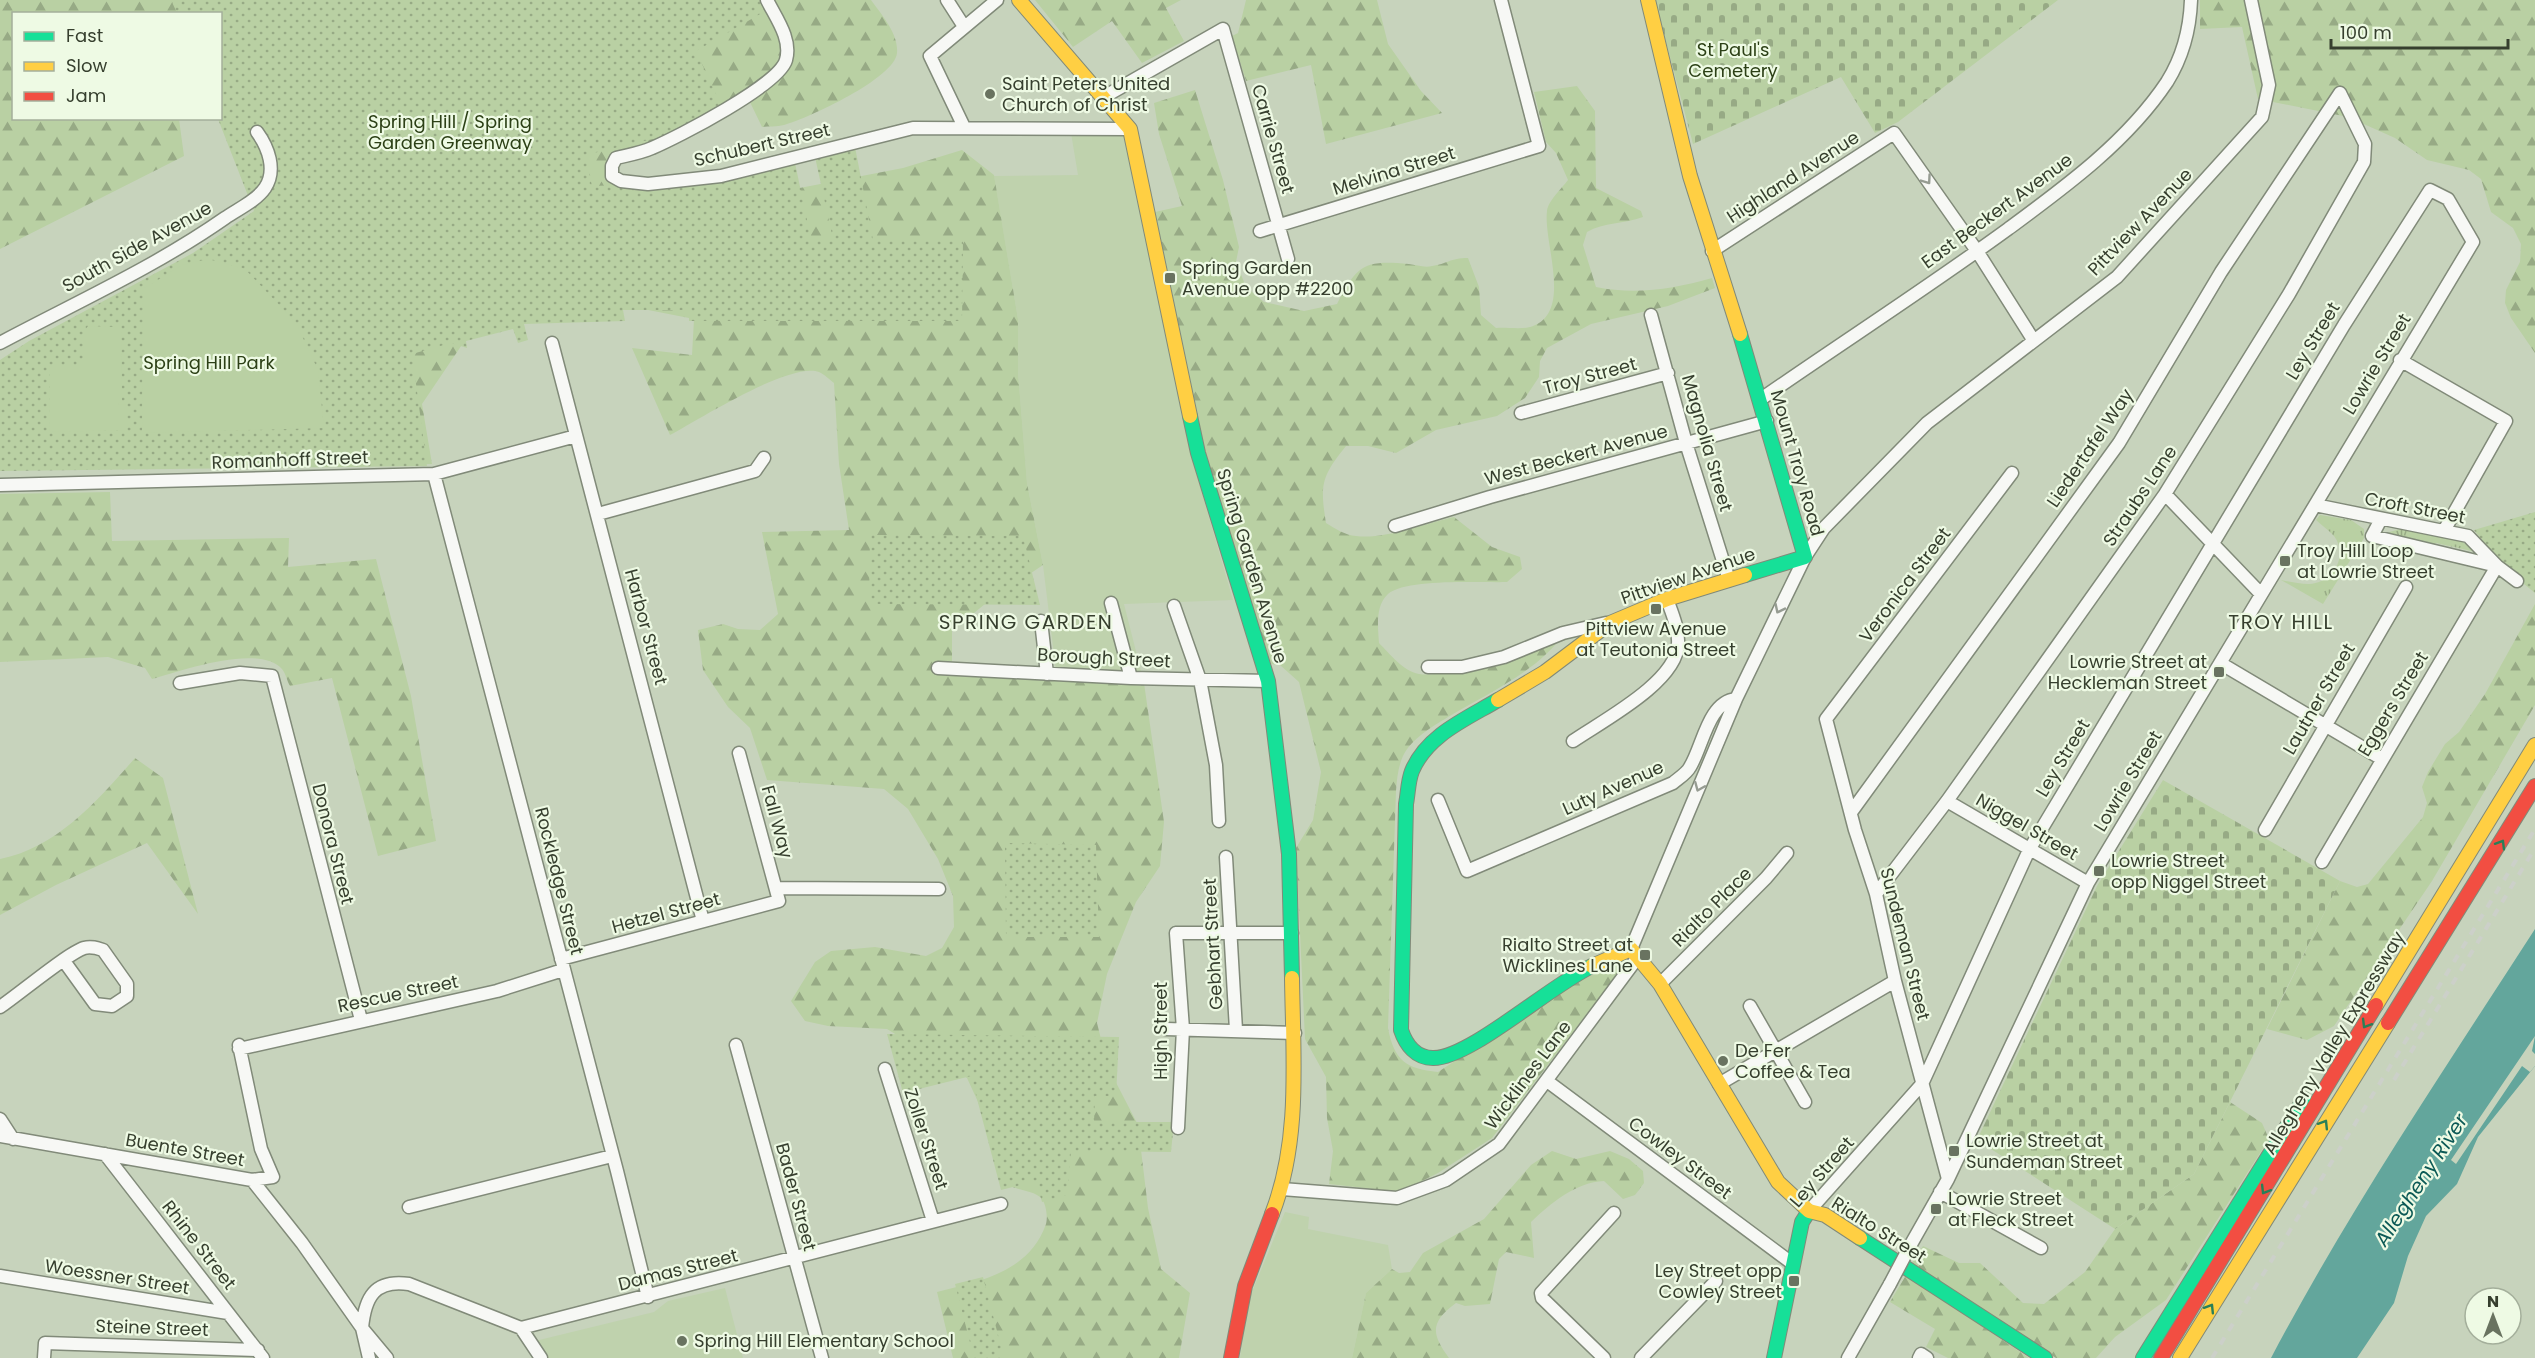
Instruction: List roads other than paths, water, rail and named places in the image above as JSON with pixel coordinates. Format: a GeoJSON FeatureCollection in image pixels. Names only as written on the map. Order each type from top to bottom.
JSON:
{"type":"FeatureCollection","features":[{"type":"Feature","properties":{"kind":"main road"},"geometry":{"type":"LineString","coordinates":[[1019,0],[1130,129]]}},
{"type":"Feature","properties":{"kind":"main road","name":"Mount Troy Road"},"geometry":{"type":"LineString","coordinates":[[1648,0],[1690,177],[1761,399],[1805,557]]}},
{"type":"Feature","properties":{"kind":"main road","name":"Spring Garden Avenue"},"geometry":{"type":"LineString","coordinates":[[1130,129],[1198,453],[1268,681],[1286,813],[1295,1033],[1294,1097],[1282,1189],[1245,1286],[1231,1358]]}},
{"type":"Feature","properties":{"kind":"main road","name":"Pittview Avenue"},"geometry":{"type":"LineString","coordinates":[[1634,953],[1566,979],[1457,1054],[1443,1058],[1426,1058],[1409,1049],[1404,1040],[1400,1017],[1406,804],[1411,773],[1422,752],[1439,735],[1545,672],[1610,623],[1667,599],[1805,557]]}},
{"type":"Feature","properties":{"kind":"main road","name":"Allegheny Valley Expressway"},"geometry":{"type":"LineString","coordinates":[[2161,1358],[2496,812],[2535,744]]}},
{"type":"Feature","properties":{"kind":"main road","name":"Allegheny Valley Expressway"},"geometry":{"type":"LineString","coordinates":[[2180,1358],[2535,786]]}},
{"type":"Feature","properties":{"kind":"main road"},"geometry":{"type":"LineString","coordinates":[[2143,1358],[2272,1148],[2410,934],[2496,812]]}},
{"type":"Feature","properties":{"kind":"main road"},"geometry":{"type":"LineString","coordinates":[[2195,1358],[2380,1055],[2457,924],[2470,894]]}},
{"type":"Feature","properties":{"kind":"main road","name":"Rialto Street"},"geometry":{"type":"LineString","coordinates":[[1634,953],[1660,984],[1778,1182],[1809,1211],[1825,1215],[2045,1358]]}},
{"type":"Feature","properties":{"kind":"main road","name":"Ley Street"},"geometry":{"type":"LineString","coordinates":[[1774,1358],[1802,1222],[1809,1211]]}},
{"type":"Feature","properties":{"kind":"street","name":"Schubert Street"},"geometry":{"type":"LineString","coordinates":[[767,0],[786,38],[788,49],[782,69],[771,80],[700,124],[651,149],[616,158],[612,166],[612,176],[621,181],[648,184],[721,177],[913,128],[1130,129]]}},
{"type":"Feature","properties":{"kind":"street"},"geometry":{"type":"LineString","coordinates":[[947,0],[963,25]]}},
{"type":"Feature","properties":{"kind":"street"},"geometry":{"type":"LineString","coordinates":[[964,127],[930,56],[963,25],[997,0]]}},
{"type":"Feature","properties":{"kind":"street","name":"Melvina Street"},"geometry":{"type":"LineString","coordinates":[[1260,231],[1539,146],[1501,0]]}},
{"type":"Feature","properties":{"kind":"street","name":"East Beckert Avenue"},"geometry":{"type":"LineString","coordinates":[[1761,399],[1977,251],[2075,179],[2136,121],[2167,82],[2180,58],[2188,28],[2191,0]]}},
{"type":"Feature","properties":{"kind":"street","name":"Pittview Avenue"},"geometry":{"type":"LineString","coordinates":[[1805,557],[1824,528],[1927,423],[2117,277],[2262,117],[2269,85],[2251,0]]}},
{"type":"Feature","properties":{"kind":"street","name":"Carrie Street"},"geometry":{"type":"LineString","coordinates":[[1102,98],[1223,29],[1288,259]]}},
{"type":"Feature","properties":{"kind":"street","name":"Straubs Lane"},"geometry":{"type":"LineString","coordinates":[[1876,894],[1947,801],[2164,494],[2289,294],[2364,162],[2365,144],[2340,93]]}},
{"type":"Feature","properties":{"kind":"street","name":"Liedertafel Way"},"geometry":{"type":"LineString","coordinates":[[1852,811],[2119,444],[2221,272],[2340,93]]}},
{"type":"Feature","properties":{"kind":"street","name":"South Side Avenue"},"geometry":{"type":"LineString","coordinates":[[0,343],[199,237],[253,200],[266,187],[271,169],[267,148],[257,132]]}},
{"type":"Feature","properties":{"kind":"street","name":"Highland Avenue"},"geometry":{"type":"LineString","coordinates":[[1712,251],[1894,133],[1977,251]]}},
{"type":"Feature","properties":{"kind":"street","name":"Lowrie Street"},"geometry":{"type":"LineString","coordinates":[[1848,1358],[1948,1179],[2088,883],[2400,360],[2473,242],[2448,199],[2430,190]]}},
{"type":"Feature","properties":{"kind":"street","name":"Ley Street"},"geometry":{"type":"LineString","coordinates":[[1809,1211],[1922,1084],[2029,850],[2344,325],[2430,190]]}},
{"type":"Feature","properties":{"kind":"street"},"geometry":{"type":"LineString","coordinates":[[1977,251],[2034,341]]}},
{"type":"Feature","properties":{"kind":"street","name":"Magnolia Street"},"geometry":{"type":"LineString","coordinates":[[1651,315],[1686,443],[1729,580]]}},
{"type":"Feature","properties":{"kind":"street","name":"Harbor Street"},"geometry":{"type":"LineString","coordinates":[[552,343],[703,921]]}},
{"type":"Feature","properties":{"kind":"street"},"geometry":{"type":"LineString","coordinates":[[2400,360],[2506,421],[2445,529]]}},
{"type":"Feature","properties":{"kind":"street","name":"Troy Street"},"geometry":{"type":"LineString","coordinates":[[1521,413],[1668,373]]}},
{"type":"Feature","properties":{"kind":"street","name":"West Beckert Avenue"},"geometry":{"type":"LineString","coordinates":[[1395,526],[1490,497],[1767,421]]}},
{"type":"Feature","properties":{"kind":"street","name":"Romanhoff Street"},"geometry":{"type":"LineString","coordinates":[[0,486],[434,474],[576,436]]}},
{"type":"Feature","properties":{"kind":"street"},"geometry":{"type":"LineString","coordinates":[[598,514],[755,471],[764,458]]}},
{"type":"Feature","properties":{"kind":"street","name":"Veronica Street"},"geometry":{"type":"LineString","coordinates":[[1826,719],[2012,473]]}},
{"type":"Feature","properties":{"kind":"street","name":"Rockledge Street"},"geometry":{"type":"LineString","coordinates":[[434,474],[648,1297]]}},
{"type":"Feature","properties":{"kind":"street"},"geometry":{"type":"LineString","coordinates":[[2164,494],[2261,594]]}},
{"type":"Feature","properties":{"kind":"street","name":"Croft Street"},"geometry":{"type":"LineString","coordinates":[[2315,505],[2445,529],[2468,536],[2497,566]]}},
{"type":"Feature","properties":{"kind":"street"},"geometry":{"type":"LineString","coordinates":[[2381,519],[2372,537],[2497,566],[2517,581]]}},
{"type":"Feature","properties":{"kind":"street","name":"Mount Troy Road"},"geometry":{"type":"LineString","coordinates":[[1634,953],[1736,699],[1805,557]]}},
{"type":"Feature","properties":{"kind":"street","name":"Eggers Street"},"geometry":{"type":"LineString","coordinates":[[2322,862],[2497,566]]}},
{"type":"Feature","properties":{"kind":"street","name":"Lautner Street"},"geometry":{"type":"LineString","coordinates":[[2265,830],[2406,587]]}},
{"type":"Feature","properties":{"kind":"street"},"geometry":{"type":"LineString","coordinates":[[1573,741],[1661,680],[1673,662],[1678,645],[1667,599]]}},
{"type":"Feature","properties":{"kind":"street"},"geometry":{"type":"LineString","coordinates":[[1111,603],[1131,678]]}},
{"type":"Feature","properties":{"kind":"street"},"geometry":{"type":"LineString","coordinates":[[1174,606],[1200,680],[1216,765],[1219,821]]}},
{"type":"Feature","properties":{"kind":"street"},"geometry":{"type":"LineString","coordinates":[[1041,621],[1047,674]]}},
{"type":"Feature","properties":{"kind":"street"},"geometry":{"type":"LineString","coordinates":[[1428,667],[1462,667],[1504,657],[1563,633],[1610,623]]}},
{"type":"Feature","properties":{"kind":"street"},"geometry":{"type":"LineString","coordinates":[[2220,663],[2382,759]]}},
{"type":"Feature","properties":{"kind":"street","name":"Borough Street"},"geometry":{"type":"LineString","coordinates":[[938,668],[1131,678],[1268,681]]}},
{"type":"Feature","properties":{"kind":"street","name":"Donora Street"},"geometry":{"type":"LineString","coordinates":[[180,683],[240,673],[272,676],[361,1020]]}},
{"type":"Feature","properties":{"kind":"street","name":"Luty Avenue"},"geometry":{"type":"LineString","coordinates":[[1438,800],[1467,871],[1673,783],[1690,769],[1716,710],[1726,700],[1736,699]]}},
{"type":"Feature","properties":{"kind":"street","name":"Sundeman Street"},"geometry":{"type":"LineString","coordinates":[[1826,719],[1852,811],[1855,830],[1876,894],[1895,981],[1948,1179]]}},
{"type":"Feature","properties":{"kind":"street","name":"Fall Way"},"geometry":{"type":"LineString","coordinates":[[739,753],[779,901]]}},
{"type":"Feature","properties":{"kind":"street","name":"Niggel Street"},"geometry":{"type":"LineString","coordinates":[[1947,801],[2088,883]]}},
{"type":"Feature","properties":{"kind":"street","name":"Rialto Place"},"geometry":{"type":"LineString","coordinates":[[1660,984],[1766,878],[1787,853]]}},
{"type":"Feature","properties":{"kind":"street","name":"Gebhart Street"},"geometry":{"type":"LineString","coordinates":[[1226,856],[1236,1030]]}},
{"type":"Feature","properties":{"kind":"street"},"geometry":{"type":"LineString","coordinates":[[776,888],[939,889]]}},
{"type":"Feature","properties":{"kind":"street","name":"Hetzel Street"},"geometry":{"type":"LineString","coordinates":[[562,964],[703,921],[779,901]]}},
{"type":"Feature","properties":{"kind":"street","name":"High Street"},"geometry":{"type":"LineString","coordinates":[[1178,1128],[1183,1029],[1176,933],[1229,933]]}},
{"type":"Feature","properties":{"kind":"street"},"geometry":{"type":"LineString","coordinates":[[1229,933],[1292,933]]}},
{"type":"Feature","properties":{"kind":"street"},"geometry":{"type":"LineString","coordinates":[[0,1007],[82,948],[103,950],[128,984],[127,996],[112,1006],[95,1004],[64,961]]}},
{"type":"Feature","properties":{"kind":"street","name":"Wicklines Lane"},"geometry":{"type":"LineString","coordinates":[[1282,1189],[1397,1198],[1446,1180],[1498,1144],[1547,1081],[1634,953]]}},
{"type":"Feature","properties":{"kind":"street","name":"Rescue Street"},"geometry":{"type":"LineString","coordinates":[[252,1180],[273,1176],[261,1149],[239,1047],[497,991],[562,964]]}},
{"type":"Feature","properties":{"kind":"street"},"geometry":{"type":"LineString","coordinates":[[1719,1083],[1777,1052],[1895,981]]}},
{"type":"Feature","properties":{"kind":"street"},"geometry":{"type":"LineString","coordinates":[[1750,1006],[1805,1102]]}},
{"type":"Feature","properties":{"kind":"street"},"geometry":{"type":"LineString","coordinates":[[1166,1029],[1295,1033]]}},
{"type":"Feature","properties":{"kind":"street","name":"Bader Street"},"geometry":{"type":"LineString","coordinates":[[736,1045],[822,1358]]}},
{"type":"Feature","properties":{"kind":"street","name":"Zoller Street"},"geometry":{"type":"LineString","coordinates":[[885,1069],[933,1221]]}},
{"type":"Feature","properties":{"kind":"street","name":"Cowley Street"},"geometry":{"type":"LineString","coordinates":[[1547,1081],[1793,1264]]}},
{"type":"Feature","properties":{"kind":"street"},"geometry":{"type":"LineString","coordinates":[[0,1119],[13,1139]]}},
{"type":"Feature","properties":{"kind":"street","name":"Buente Street"},"geometry":{"type":"LineString","coordinates":[[0,1136],[252,1180],[387,1358]]}},
{"type":"Feature","properties":{"kind":"street","name":"Rhine Street"},"geometry":{"type":"LineString","coordinates":[[105,1154],[261,1354]]}},
{"type":"Feature","properties":{"kind":"street"},"geometry":{"type":"LineString","coordinates":[[410,1208],[612,1156]]}},
{"type":"Feature","properties":{"kind":"street"},"geometry":{"type":"LineString","coordinates":[[1940,1192],[2040,1248]]}},
{"type":"Feature","properties":{"kind":"street","name":"Damas Street"},"geometry":{"type":"LineString","coordinates":[[521,1328],[795,1259],[1001,1203]]}},
{"type":"Feature","properties":{"kind":"street"},"geometry":{"type":"LineString","coordinates":[[1604,1358],[1542,1299],[1541,1293],[1614,1213]]}},
{"type":"Feature","properties":{"kind":"street","name":"Woessner Street"},"geometry":{"type":"LineString","coordinates":[[0,1276],[228,1313]]}},
{"type":"Feature","properties":{"kind":"street"},"geometry":{"type":"LineString","coordinates":[[1641,1358],[1716,1281]]}},
{"type":"Feature","properties":{"kind":"street"},"geometry":{"type":"LineString","coordinates":[[369,1358],[362,1328],[364,1309],[370,1295],[394,1282],[409,1284],[521,1328],[541,1358]]}},
{"type":"Feature","properties":{"kind":"street","name":"Steine Street"},"geometry":{"type":"LineString","coordinates":[[44,1358],[45,1343],[261,1354]]}},
{"type":"Feature","properties":{"kind":"street"},"geometry":{"type":"LineString","coordinates":[[1918,1358],[1921,1354],[1928,1358]]}},
{"type":"Feature","properties":{"kind":"water","name":"Allegheny River"},"geometry":{"type":"Polygon","coordinates":[[[2535,929],[2535,1066],[2478,1137],[2457,1184],[2426,1216],[2408,1256],[2394,1303],[2357,1358],[2271,1358],[2365,1194],[2535,929]]]}},
{"type":"Feature","properties":{"kind":"railway"},"geometry":{"type":"LineString","coordinates":[[2212,1358],[2535,829]]}},
{"type":"Feature","properties":{"kind":"railway"},"geometry":{"type":"LineString","coordinates":[[2394,1080],[2535,848]]}},
{"type":"Feature","properties":{"kind":"place","name":"Saint Peters United Church of Christ"},"geometry":{"type":"Point","coordinates":[990,94]}},
{"type":"Feature","properties":{"kind":"place","name":"Spring Garden Avenue opp #2200"},"geometry":{"type":"Point","coordinates":[1170,278]}},
{"type":"Feature","properties":{"kind":"place","name":"Troy Hill Loop at Lowrie Street"},"geometry":{"type":"Point","coordinates":[2285,561]}},
{"type":"Feature","properties":{"kind":"place","name":"Pittview Avenue at Teutonia Street"},"geometry":{"type":"Point","coordinates":[1656,609]}},
{"type":"Feature","properties":{"kind":"place","name":"Lowrie Street at Heckleman Street"},"geometry":{"type":"Point","coordinates":[2219,672]}},
{"type":"Feature","properties":{"kind":"place","name":"Lowrie Street opp Niggel Street"},"geometry":{"type":"Point","coordinates":[2099,871]}},
{"type":"Feature","properties":{"kind":"place","name":"Rialto Street at Wicklines Lane"},"geometry":{"type":"Point","coordinates":[1645,955]}},
{"type":"Feature","properties":{"kind":"place","name":"De Fer Coffee & Tea"},"geometry":{"type":"Point","coordinates":[1723,1061]}},
{"type":"Feature","properties":{"kind":"place","name":"Lowrie Street at Sundeman Street"},"geometry":{"type":"Point","coordinates":[1954,1151]}},
{"type":"Feature","properties":{"kind":"place","name":"Lowrie Street at Fleck Street"},"geometry":{"type":"Point","coordinates":[1936,1209]}},
{"type":"Feature","properties":{"kind":"place","name":"Ley Street opp Cowley Street"},"geometry":{"type":"Point","coordinates":[1794,1281]}},
{"type":"Feature","properties":{"kind":"place","name":"Spring Hill Elementary School"},"geometry":{"type":"Point","coordinates":[682,1341]}},
{"type":"Feature","properties":{"kind":"district","name":"SPRING GARDEN"},"geometry":{"type":"Point","coordinates":[1026,622]}},
{"type":"Feature","properties":{"kind":"district","name":"TROY HILL"},"geometry":{"type":"Point","coordinates":[2281,622]}},
{"type":"Feature","properties":{"kind":"park label","name":"St Paul's Cemetery"},"geometry":{"type":"Point","coordinates":[1733,60]}},
{"type":"Feature","properties":{"kind":"park label","name":"Spring Hill / Spring Garden Greenway"},"geometry":{"type":"Point","coordinates":[450,132]}},
{"type":"Feature","properties":{"kind":"park label","name":"Spring Hill Park"},"geometry":{"type":"Point","coordinates":[209,363]}}]}
